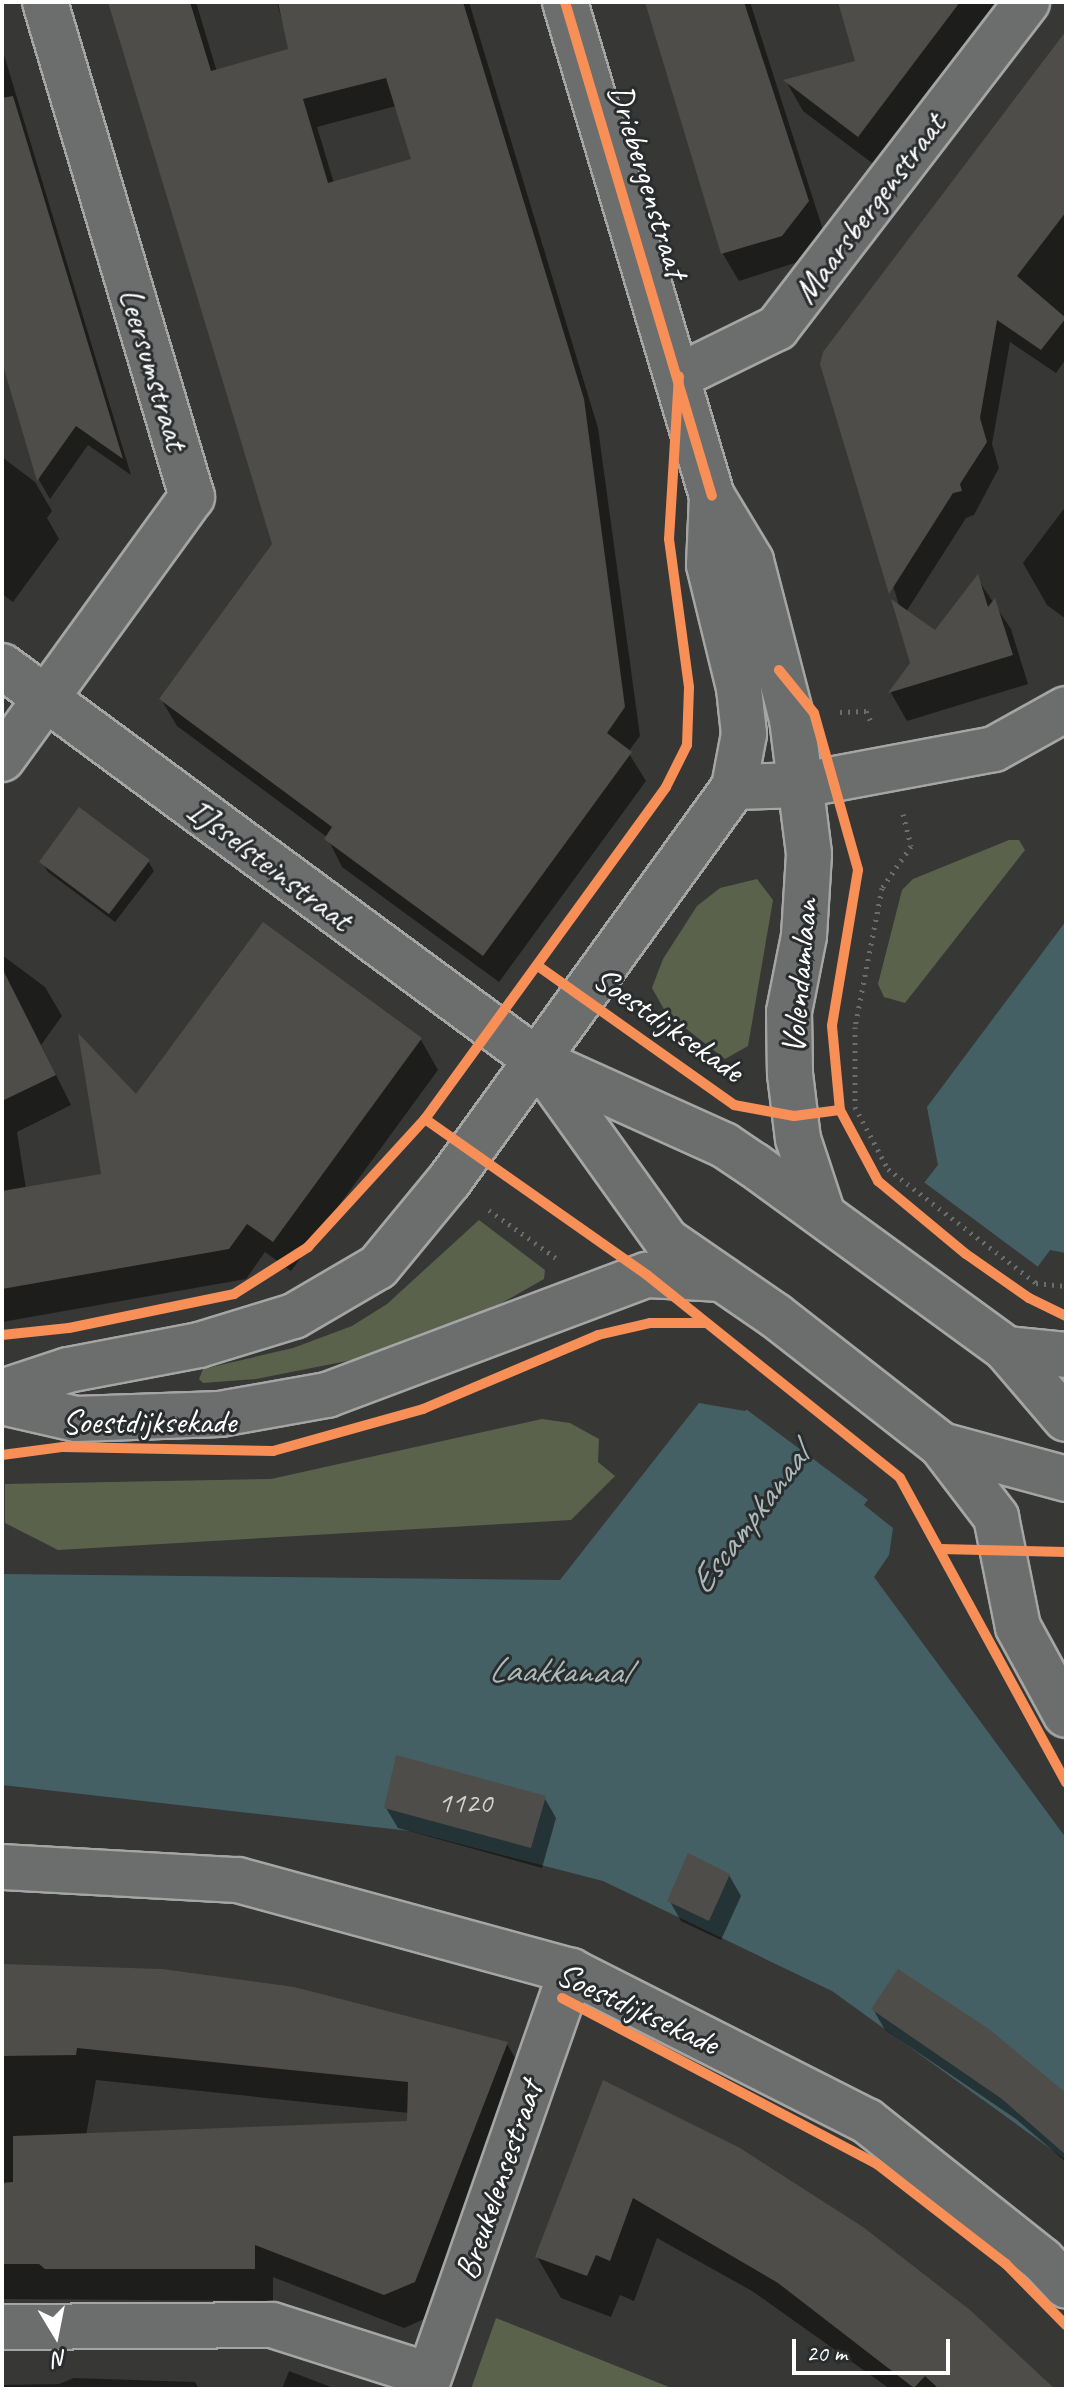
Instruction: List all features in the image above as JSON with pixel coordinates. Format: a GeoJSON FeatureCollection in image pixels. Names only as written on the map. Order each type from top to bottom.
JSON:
{"type":"FeatureCollection","features":[{"type":"Feature","properties":{"kind":"street","name":"Leersumstraat"},"geometry":{"type":"LineString","coordinates":[[2,759],[192,497],[45,2]]}},
{"type":"Feature","properties":{"kind":"street","name":"Driebergenstraat"},"geometry":{"type":"LineString","coordinates":[[565,2],[679,376],[712,496],[751,561],[779,670],[802,785]]}},
{"type":"Feature","properties":{"kind":"street","name":"Maarsbergenstraat"},"geometry":{"type":"LineString","coordinates":[[679,376],[777,328],[1027,2]]}},
{"type":"Feature","properties":{"kind":"street","name":"Driebergenstraat"},"geometry":{"type":"LineString","coordinates":[[538,1061],[734,787],[744,734],[739,688],[709,565],[712,496]]}},
{"type":"Feature","properties":{"kind":"street","name":"IJsselsteinstraat"},"geometry":{"type":"LineString","coordinates":[[2,666],[538,1061]]}},
{"type":"Feature","properties":{"kind":"street"},"geometry":{"type":"LineString","coordinates":[[734,787],[802,785],[994,749],[1066,709]]}},
{"type":"Feature","properties":{"kind":"street","name":"Volendamlaan"},"geometry":{"type":"LineString","coordinates":[[802,785],[809,854],[804,936],[789,1012],[790,1074],[798,1139],[832,1220]]}},
{"type":"Feature","properties":{"kind":"street"},"geometry":{"type":"LineString","coordinates":[[538,1061],[724,1145],[832,1220],[1000,1345],[1066,1416]]}},
{"type":"Feature","properties":{"kind":"street"},"geometry":{"type":"LineString","coordinates":[[538,1061],[667,1241],[776,1316],[934,1439],[996,1517],[1018,1627],[1066,1715]]}},
{"type":"Feature","properties":{"kind":"street","name":"Soestdijksekade"},"geometry":{"type":"LineString","coordinates":[[2,1392],[68,1370],[199,1345],[294,1316],[378,1267],[449,1181],[538,1061]]}},
{"type":"Feature","properties":{"kind":"street","name":"Soestdijksekade"},"geometry":{"type":"LineString","coordinates":[[2,1402],[76,1419],[220,1414],[312,1398],[579,1297],[647,1275],[725,1280]]}},
{"type":"Feature","properties":{"kind":"street"},"geometry":{"type":"LineString","coordinates":[[1000,1345],[1066,1355]]}},
{"type":"Feature","properties":{"kind":"street"},"geometry":{"type":"LineString","coordinates":[[934,1439],[1066,1479]]}},
{"type":"Feature","properties":{"kind":"street","name":"Soestdijksekade"},"geometry":{"type":"LineString","coordinates":[[2,1867],[238,1880],[571,1971],[867,2121],[1042,2260],[1066,2286]]}},
{"type":"Feature","properties":{"kind":"street","name":"Breukelensestraat"},"geometry":{"type":"LineString","coordinates":[[427,2382],[571,1971]]}},
{"type":"Feature","properties":{"kind":"street"},"geometry":{"type":"LineString","coordinates":[[2,2327],[272,2325],[427,2382]]}},
{"type":"Feature","properties":{"kind":"path"},"geometry":{"type":"LineString","coordinates":[[779,670],[814,713],[866,711],[892,769],[911,846],[882,888],[855,1027],[855,1107],[888,1169],[1036,1283],[1066,1286]]}},
{"type":"Feature","properties":{"kind":"path"},"geometry":{"type":"LineString","coordinates":[[449,1181],[556,1258],[579,1297]]}},
{"type":"Feature","properties":{"kind":"path"},"geometry":{"type":"LineString","coordinates":[[1041,1298],[1066,1298]]}},
{"type":"Feature","properties":{"kind":"green space"},"geometry":{"type":"Polygon","coordinates":[[[1009,840],[1019,840],[1025,850],[905,1003],[884,997],[878,984],[902,890],[913,879],[1009,840]]]}},
{"type":"Feature","properties":{"kind":"green space"},"geometry":{"type":"Polygon","coordinates":[[[757,879],[773,900],[748,1046],[725,1059],[666,1013],[652,988],[663,959],[697,906],[720,888],[757,879]]]}},
{"type":"Feature","properties":{"kind":"green space"},"geometry":{"type":"Polygon","coordinates":[[[479,1220],[545,1270],[544,1279],[484,1313],[352,1360],[256,1379],[203,1383],[199,1379],[203,1369],[293,1348],[352,1326],[387,1304],[479,1220]]]}},
{"type":"Feature","properties":{"kind":"green space"},"geometry":{"type":"Polygon","coordinates":[[[542,1419],[570,1423],[599,1439],[598,1462],[615,1476],[571,1520],[58,1550],[5,1523],[5,1484],[271,1479],[542,1419]]]}},
{"type":"Feature","properties":{"kind":"green space"},"geometry":{"type":"Polygon","coordinates":[[[496,2318],[674,2389],[471,2389],[496,2318]]]}},
{"type":"Feature","properties":{"kind":"water"},"geometry":{"type":"Polygon","coordinates":[[[1066,921],[1066,1253],[1050,1250],[864,1505],[893,1528],[889,1555],[874,1577],[1066,1838],[1066,2160],[832,1991],[603,1881],[410,1831],[2,1785],[2,1574],[560,1580],[699,1403],[745,1411],[938,1165],[927,1107],[1066,921]]]}},
{"type":"Feature","properties":{"kind":"pier"},"geometry":{"type":"Polygon","coordinates":[[[921,1180],[1041,1269],[871,1502],[743,1407],[921,1180]]]}},
{"type":"Feature","properties":{"kind":"building"},"geometry":{"type":"Polygon","coordinates":[[[108,2],[190,2],[211,71],[288,49],[278,2],[463,2],[584,399],[625,707],[607,733],[632,752],[483,956],[324,839],[332,827],[159,699],[272,544],[108,2]],[[386,78],[303,99],[328,183],[411,159],[386,78]]]}},
{"type":"Feature","properties":{"kind":"building"},"geometry":{"type":"Polygon","coordinates":[[[645,2],[744,2],[809,201],[782,236],[721,254],[645,2]]]}},
{"type":"Feature","properties":{"kind":"building"},"geometry":{"type":"Polygon","coordinates":[[[838,2],[960,2],[858,137],[783,80],[855,61],[838,2]]]}},
{"type":"Feature","properties":{"kind":"building"},"geometry":{"type":"Polygon","coordinates":[[[1066,31],[1066,212],[1017,276],[1066,318],[1041,350],[997,320],[980,418],[987,442],[960,484],[962,491],[953,493],[889,594],[820,364],[823,352],[1066,31]]]}},
{"type":"Feature","properties":{"kind":"building"},"geometry":{"type":"Polygon","coordinates":[[[13,96],[123,459],[76,426],[37,481],[2,362],[2,98],[13,96]]]}},
{"type":"Feature","properties":{"kind":"building"},"geometry":{"type":"Polygon","coordinates":[[[978,574],[988,607],[995,598],[1013,655],[888,693],[910,663],[891,599],[935,630],[978,574]]]}},
{"type":"Feature","properties":{"kind":"building"},"geometry":{"type":"Polygon","coordinates":[[[79,807],[150,860],[109,914],[39,862],[79,807]]]}},
{"type":"Feature","properties":{"kind":"building"},"geometry":{"type":"Polygon","coordinates":[[[263,922],[422,1038],[273,1242],[247,1224],[229,1249],[2,1289],[2,1191],[101,1174],[78,1033],[136,1094],[263,922]]]}},
{"type":"Feature","properties":{"kind":"building"},"geometry":{"type":"Polygon","coordinates":[[[2,968],[56,1075],[2,1101],[2,968]]]}},
{"type":"Feature","properties":{"kind":"building"},"geometry":{"type":"Polygon","coordinates":[[[396,1755],[546,1796],[531,1848],[384,1808],[396,1755]]]}},
{"type":"Feature","properties":{"kind":"building"},"geometry":{"type":"Polygon","coordinates":[[[688,1853],[730,1874],[709,1921],[667,1901],[688,1853]]]}},
{"type":"Feature","properties":{"kind":"building"},"geometry":{"type":"Polygon","coordinates":[[[2,1964],[162,1969],[294,1987],[508,2042],[415,2282],[384,2295],[255,2245],[255,2269],[45,2269],[39,2264],[2,2264],[2,2183],[13,2182],[13,2136],[407,2121],[408,2082],[77,2048],[76,2055],[2,2056],[2,1964]]]}},
{"type":"Feature","properties":{"kind":"building"},"geometry":{"type":"Polygon","coordinates":[[[898,1969],[989,2029],[1066,2093],[1066,2155],[1002,2099],[871,2009],[898,1969]]]}},
{"type":"Feature","properties":{"kind":"building"},"geometry":{"type":"Polygon","coordinates":[[[603,2080],[740,2148],[863,2227],[970,2310],[1055,2389],[939,2389],[925,2376],[914,2388],[778,2283],[633,2198],[610,2261],[596,2255],[587,2276],[535,2257],[603,2080]]]}},
{"type":"Feature","properties":{"kind":"cycle path"},"geometry":{"type":"LineString","coordinates":[[565,2],[712,496]]}},
{"type":"Feature","properties":{"kind":"cycle path"},"geometry":{"type":"LineString","coordinates":[[2,1335],[69,1328],[234,1294],[308,1247],[425,1119],[666,787],[687,745],[689,687],[669,539],[679,376]]}},
{"type":"Feature","properties":{"kind":"cycle path"},"geometry":{"type":"LineString","coordinates":[[779,670],[814,713],[858,870],[832,1026],[840,1110],[878,1181],[966,1254],[1029,1298],[1066,1316]]}},
{"type":"Feature","properties":{"kind":"cycle path"},"geometry":{"type":"LineString","coordinates":[[538,966],[734,1105],[794,1116],[840,1110]]}},
{"type":"Feature","properties":{"kind":"cycle path"},"geometry":{"type":"LineString","coordinates":[[425,1119],[647,1275],[900,1478],[1066,1783]]}},
{"type":"Feature","properties":{"kind":"cycle path"},"geometry":{"type":"LineString","coordinates":[[2,1455],[63,1447],[273,1451],[423,1409],[598,1335],[650,1323],[706,1323]]}},
{"type":"Feature","properties":{"kind":"cycle path"},"geometry":{"type":"LineString","coordinates":[[940,1549],[1066,1552]]}},
{"type":"Feature","properties":{"kind":"cycle path"},"geometry":{"type":"LineString","coordinates":[[562,1998],[877,2164],[1006,2264],[1066,2325]]}},
{"type":"Feature","properties":{"kind":"water label","name":"Escampkanaal"},"geometry":{"type":"Point","coordinates":[749,1520]}},
{"type":"Feature","properties":{"kind":"water label","name":"Laakkanaal"},"geometry":{"type":"Point","coordinates":[558,1671]}}]}
